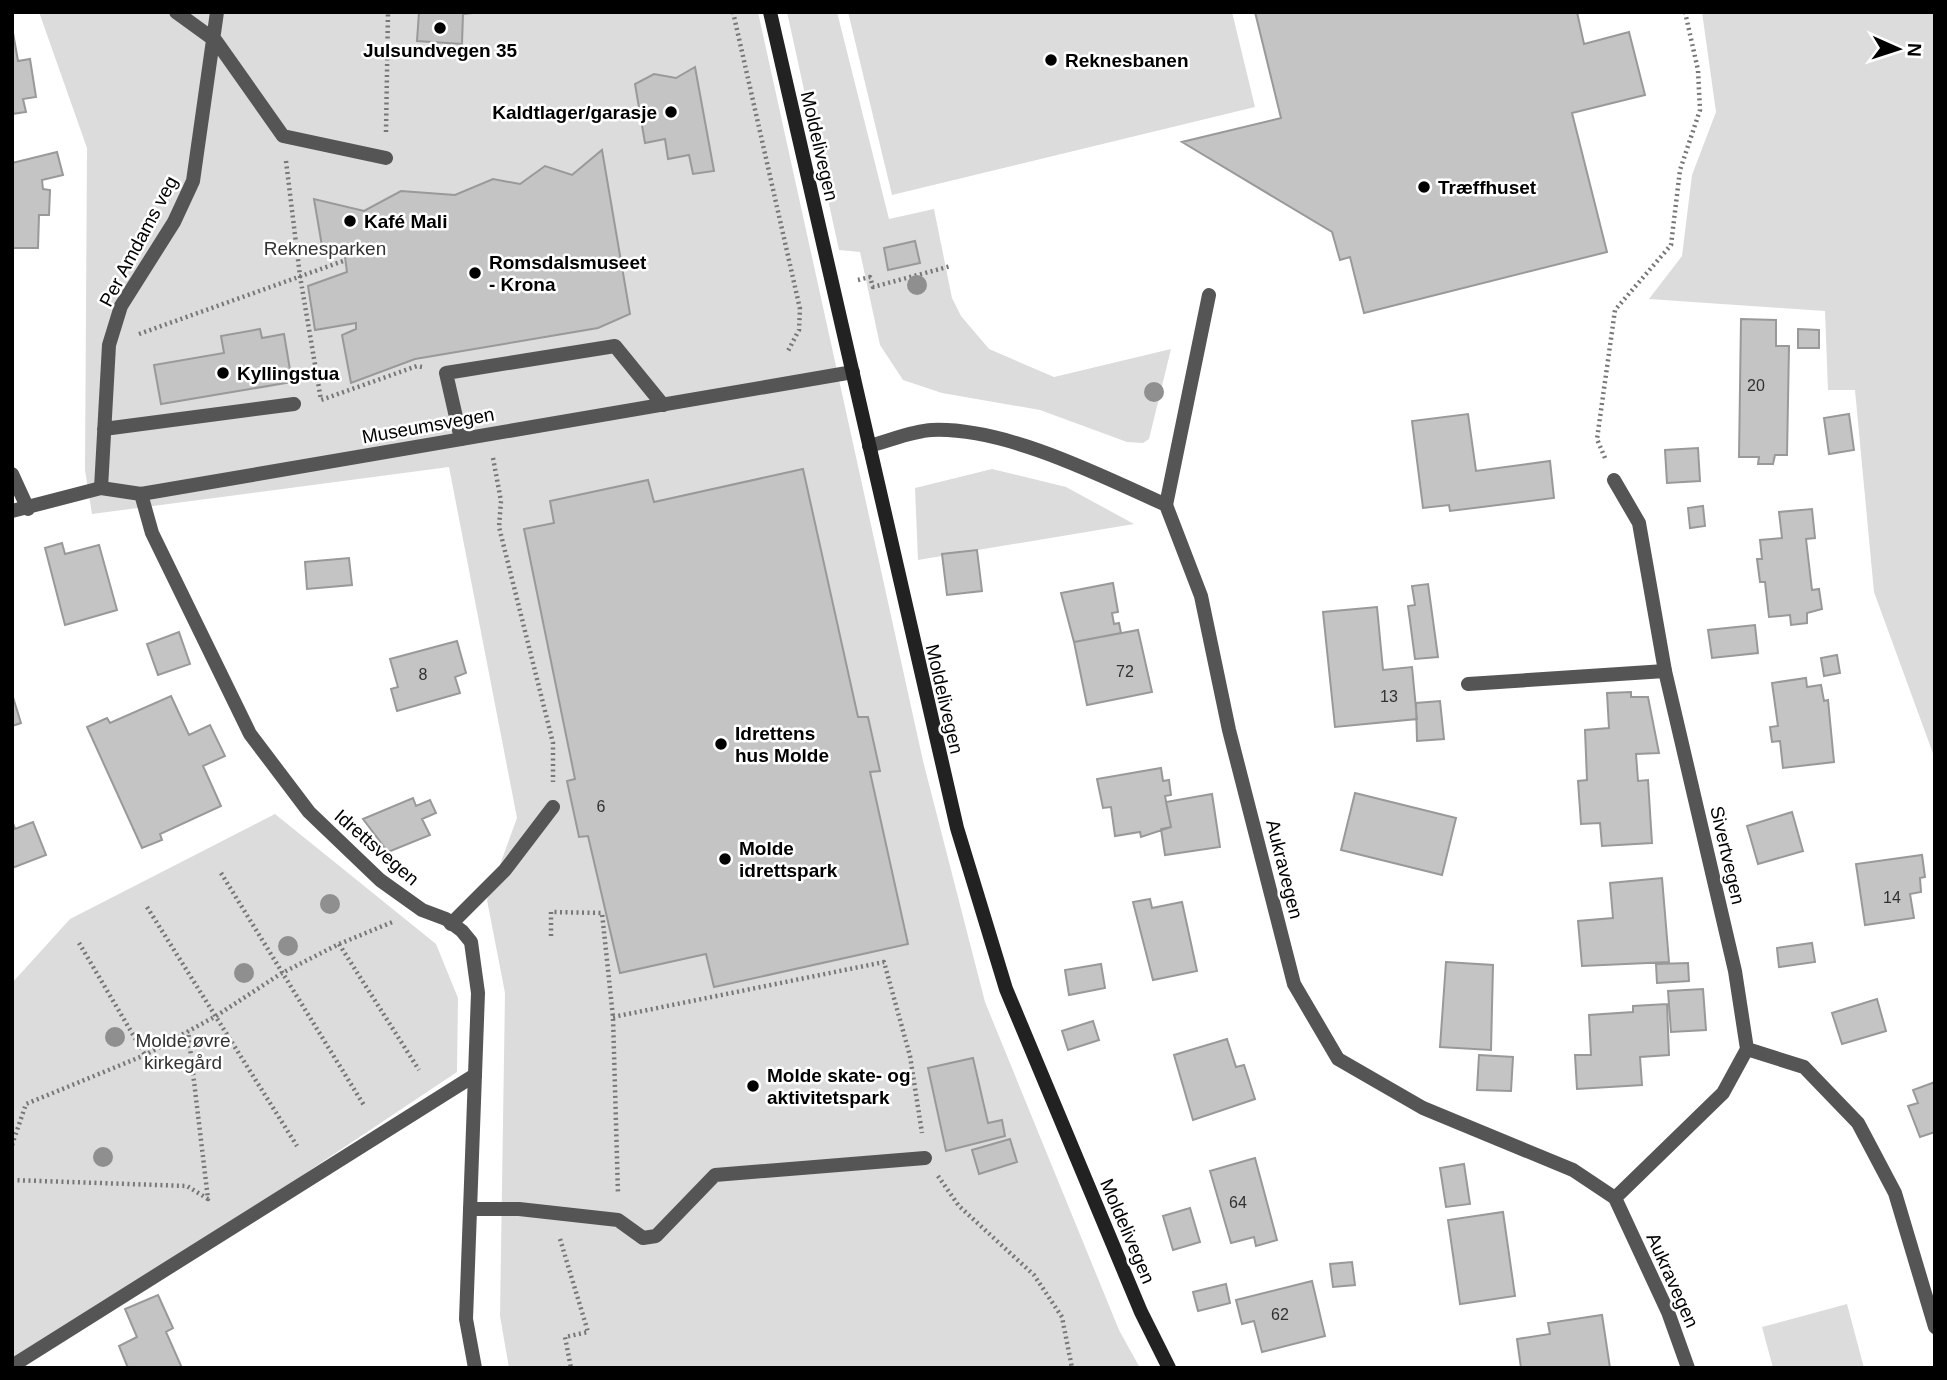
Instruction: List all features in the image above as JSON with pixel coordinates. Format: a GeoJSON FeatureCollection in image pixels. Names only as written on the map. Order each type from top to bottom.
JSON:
{"type":"FeatureCollection","features":[{"type":"Feature","properties":{"kind":"main road","name":"Moldelivegen"},"geometry":{"type":"LineString","coordinates":[[770,12],[938,755],[957,828],[1006,989],[1141,1312],[1169,1368]]}},
{"type":"Feature","properties":{"kind":"street"},"geometry":{"type":"LineString","coordinates":[[176,12],[216,41],[283,136],[386,158]]}},
{"type":"Feature","properties":{"kind":"street","name":"Per Amdams veg"},"geometry":{"type":"LineString","coordinates":[[101,488],[109,345],[121,306],[174,222],[193,181],[216,41],[217,12]]}},
{"type":"Feature","properties":{"kind":"street"},"geometry":{"type":"LineString","coordinates":[[869,446],[931,430],[984,435],[1070,461],[1166,505],[1209,295]]}},
{"type":"Feature","properties":{"kind":"street"},"geometry":{"type":"LineString","coordinates":[[461,439],[446,373],[615,345],[663,405]]}},
{"type":"Feature","properties":{"kind":"street","name":"Museumsvegen"},"geometry":{"type":"LineString","coordinates":[[12,511],[101,488],[141,494],[853,372]]}},
{"type":"Feature","properties":{"kind":"street"},"geometry":{"type":"LineString","coordinates":[[104,429],[294,404]]}},
{"type":"Feature","properties":{"kind":"street"},"geometry":{"type":"LineString","coordinates":[[12,474],[28,509]]}},
{"type":"Feature","properties":{"kind":"street","name":"Sivertvegen"},"geometry":{"type":"LineString","coordinates":[[1614,480],[1639,523],[1665,671],[1735,971],[1747,1049]]}},
{"type":"Feature","properties":{"kind":"street","name":"Idrettsvegen"},"geometry":{"type":"LineString","coordinates":[[141,494],[152,533],[250,734],[309,813],[380,880],[422,910],[452,924],[471,942],[478,993],[466,1319],[475,1368]]}},
{"type":"Feature","properties":{"kind":"street","name":"Aukravegen"},"geometry":{"type":"LineString","coordinates":[[1166,505],[1201,596],[1229,730],[1294,984],[1338,1059],[1423,1108],[1573,1170],[1615,1198],[1668,1312],[1688,1368]]}},
{"type":"Feature","properties":{"kind":"street"},"geometry":{"type":"LineString","coordinates":[[1468,684],[1665,671]]}},
{"type":"Feature","properties":{"kind":"street"},"geometry":{"type":"LineString","coordinates":[[452,924],[505,870],[553,807]]}},
{"type":"Feature","properties":{"kind":"street"},"geometry":{"type":"LineString","coordinates":[[1615,1198],[1723,1093],[1747,1049],[1804,1067],[1857,1123],[1895,1193],[1935,1327]]}},
{"type":"Feature","properties":{"kind":"street"},"geometry":{"type":"LineString","coordinates":[[12,1366],[475,1075]]}},
{"type":"Feature","properties":{"kind":"street"},"geometry":{"type":"LineString","coordinates":[[470,1209],[519,1209],[618,1220],[643,1238],[656,1236],[715,1175],[925,1158]]}},
{"type":"Feature","properties":{"kind":"path"},"geometry":{"type":"LineString","coordinates":[[386,158],[388,12]]}},
{"type":"Feature","properties":{"kind":"path"},"geometry":{"type":"LineString","coordinates":[[733,12],[800,309],[799,330],[788,351]]}},
{"type":"Feature","properties":{"kind":"path"},"geometry":{"type":"LineString","coordinates":[[1614,480],[1597,439],[1615,310],[1671,245],[1680,170],[1700,110],[1698,70],[1685,12]]}},
{"type":"Feature","properties":{"kind":"path"},"geometry":{"type":"LineString","coordinates":[[283,136],[300,276],[321,400],[417,366]]}},
{"type":"Feature","properties":{"kind":"path"},"geometry":{"type":"LineString","coordinates":[[109,345],[346,260]]}},
{"type":"Feature","properties":{"kind":"path"},"geometry":{"type":"LineString","coordinates":[[854,281],[870,277],[873,287],[951,266]]}},
{"type":"Feature","properties":{"kind":"path"},"geometry":{"type":"LineString","coordinates":[[488,435],[501,501],[499,527],[553,743],[553,807]]}},
{"type":"Feature","properties":{"kind":"path"},"geometry":{"type":"LineString","coordinates":[[221,873],[365,1107]]}},
{"type":"Feature","properties":{"kind":"path"},"geometry":{"type":"LineString","coordinates":[[147,907],[297,1146]]}},
{"type":"Feature","properties":{"kind":"path"},"geometry":{"type":"LineString","coordinates":[[12,1145],[26,1104],[145,1055],[216,1016],[282,973],[339,944],[422,910]]}},
{"type":"Feature","properties":{"kind":"path"},"geometry":{"type":"LineString","coordinates":[[551,936],[551,912],[602,913],[613,1017],[618,1220]]}},
{"type":"Feature","properties":{"kind":"path"},"geometry":{"type":"LineString","coordinates":[[79,943],[145,1055]]}},
{"type":"Feature","properties":{"kind":"path"},"geometry":{"type":"LineString","coordinates":[[339,944],[418,1070]]}},
{"type":"Feature","properties":{"kind":"path"},"geometry":{"type":"LineString","coordinates":[[613,1017],[884,962],[910,1056],[925,1158],[958,1206],[1034,1275],[1062,1317],[1072,1368]]}},
{"type":"Feature","properties":{"kind":"path"},"geometry":{"type":"LineString","coordinates":[[12,1180],[187,1186],[208,1199],[188,1031]]}},
{"type":"Feature","properties":{"kind":"path"},"geometry":{"type":"LineString","coordinates":[[558,1214],[558,1234],[588,1332],[565,1337],[571,1368]]}},
{"type":"Feature","properties":{"kind":"green space","name":"Reknesparken"},"geometry":{"type":"Polygon","coordinates":[[[39,12],[758,12],[923,761],[985,1002],[1119,1330],[1140,1368],[509,1368],[500,1316],[505,993],[487,900],[517,818],[449,467],[92,514],[85,470],[87,148],[39,12]]]}},
{"type":"Feature","properties":{"kind":"green space"},"geometry":{"type":"Polygon","coordinates":[[[787,12],[837,12],[889,219],[934,209],[952,298],[961,316],[989,349],[1054,377],[1171,349],[1149,439],[1143,443],[1127,442],[1040,410],[942,393],[903,380],[880,345],[860,252],[839,250],[787,12]]]}},
{"type":"Feature","properties":{"kind":"green space","name":"Reknesbanen"},"geometry":{"type":"Polygon","coordinates":[[[848,12],[1232,12],[1255,107],[892,195],[848,12]]]}},
{"type":"Feature","properties":{"kind":"green space"},"geometry":{"type":"Polygon","coordinates":[[[1702,12],[1935,12],[1935,759],[1874,592],[1855,390],[1828,390],[1825,311],[1649,299],[1682,256],[1692,175],[1716,112],[1702,12]]]}},
{"type":"Feature","properties":{"kind":"green space"},"geometry":{"type":"Polygon","coordinates":[[[992,469],[1066,487],[1134,524],[918,560],[915,488],[992,469]]]}},
{"type":"Feature","properties":{"kind":"green space","name":"Molde øvre kirkegård"},"geometry":{"type":"Polygon","coordinates":[[[275,814],[436,944],[458,998],[457,1072],[168,1265],[12,1359],[12,983],[70,919],[275,814]]]}},
{"type":"Feature","properties":{"kind":"green space"},"geometry":{"type":"Polygon","coordinates":[[[1847,1304],[1864,1368],[1773,1368],[1762,1327],[1847,1304]]]}},
{"type":"Feature","properties":{"kind":"building","name":"Julsundvegen 35"},"geometry":{"type":"Polygon","coordinates":[[[419,12],[483,12],[463,14],[462,44],[417,41],[419,12]]]}},
{"type":"Feature","properties":{"kind":"building","name":"Træffhuset"},"geometry":{"type":"Polygon","coordinates":[[[1255,12],[1577,12],[1584,44],[1629,32],[1645,95],[1572,113],[1607,252],[1364,313],[1350,257],[1340,260],[1332,232],[1182,142],[1281,118],[1255,12]]]}},
{"type":"Feature","properties":{"kind":"building"},"geometry":{"type":"Polygon","coordinates":[[[12,27],[18,61],[30,59],[36,97],[23,99],[26,112],[12,114],[12,27]]]}},
{"type":"Feature","properties":{"kind":"building","name":"Kaldtlager/garasje"},"geometry":{"type":"Polygon","coordinates":[[[695,67],[714,171],[693,174],[689,155],[668,159],[665,139],[645,143],[635,84],[654,74],[676,78],[695,67]]]}},
{"type":"Feature","properties":{"kind":"building"},"geometry":{"type":"Polygon","coordinates":[[[602,150],[630,314],[598,328],[415,359],[351,383],[342,335],[356,329],[356,323],[315,330],[308,286],[347,272],[344,249],[323,252],[314,199],[364,211],[401,191],[455,195],[493,179],[520,184],[545,166],[572,175],[602,150]]]}},
{"type":"Feature","properties":{"kind":"building"},"geometry":{"type":"Polygon","coordinates":[[[57,152],[63,175],[42,180],[43,189],[50,190],[49,215],[39,215],[38,248],[12,248],[12,163],[57,152]]]}},
{"type":"Feature","properties":{"kind":"building"},"geometry":{"type":"Polygon","coordinates":[[[915,241],[920,263],[888,270],[884,248],[915,241]]]}},
{"type":"Feature","properties":{"kind":"building"},"geometry":{"type":"Polygon","coordinates":[[[1741,319],[1776,320],[1776,346],[1789,346],[1787,455],[1775,455],[1773,464],[1758,464],[1759,457],[1739,457],[1741,319]]]}},
{"type":"Feature","properties":{"kind":"building","name":"Kyllingstua"},"geometry":{"type":"Polygon","coordinates":[[[260,329],[262,338],[284,334],[292,382],[161,404],[154,365],[224,353],[221,336],[260,329]]]}},
{"type":"Feature","properties":{"kind":"building"},"geometry":{"type":"Polygon","coordinates":[[[1798,329],[1819,330],[1819,348],[1798,348],[1798,329]]]}},
{"type":"Feature","properties":{"kind":"building"},"geometry":{"type":"Polygon","coordinates":[[[1468,414],[1476,471],[1550,461],[1554,498],[1450,511],[1449,505],[1423,508],[1412,421],[1468,414]]]}},
{"type":"Feature","properties":{"kind":"building"},"geometry":{"type":"Polygon","coordinates":[[[1849,414],[1854,450],[1829,454],[1824,418],[1849,414]]]}},
{"type":"Feature","properties":{"kind":"building"},"geometry":{"type":"Polygon","coordinates":[[[1698,448],[1700,481],[1667,483],[1665,450],[1698,448]]]}},
{"type":"Feature","properties":{"kind":"building","name":"Idrettens hus Molde"},"geometry":{"type":"Polygon","coordinates":[[[803,469],[858,717],[868,717],[880,771],[870,772],[908,944],[714,987],[706,954],[620,973],[588,836],[579,837],[567,781],[575,779],[524,529],[554,523],[550,501],[648,480],[654,502],[803,469]]]}},
{"type":"Feature","properties":{"kind":"building"},"geometry":{"type":"Polygon","coordinates":[[[1703,506],[1705,526],[1690,528],[1688,508],[1703,506]]]}},
{"type":"Feature","properties":{"kind":"building"},"geometry":{"type":"Polygon","coordinates":[[[1812,509],[1815,538],[1806,539],[1812,590],[1819,589],[1822,609],[1807,613],[1807,623],[1791,625],[1790,615],[1769,617],[1765,582],[1760,582],[1757,559],[1762,559],[1760,540],[1782,538],[1779,512],[1812,509]]]}},
{"type":"Feature","properties":{"kind":"building"},"geometry":{"type":"Polygon","coordinates":[[[62,543],[65,554],[99,545],[117,610],[65,625],[45,548],[62,543]]]}},
{"type":"Feature","properties":{"kind":"building"},"geometry":{"type":"Polygon","coordinates":[[[977,550],[982,591],[947,595],[942,554],[977,550]]]}},
{"type":"Feature","properties":{"kind":"building"},"geometry":{"type":"Polygon","coordinates":[[[349,558],[352,585],[307,589],[305,562],[349,558]]]}},
{"type":"Feature","properties":{"kind":"building"},"geometry":{"type":"Polygon","coordinates":[[[1113,583],[1118,612],[1112,613],[1114,624],[1119,623],[1121,633],[1074,642],[1061,593],[1113,583]]]}},
{"type":"Feature","properties":{"kind":"building"},"geometry":{"type":"Polygon","coordinates":[[[1428,584],[1438,657],[1415,659],[1408,606],[1415,605],[1412,586],[1428,584]]]}},
{"type":"Feature","properties":{"kind":"building"},"geometry":{"type":"Polygon","coordinates":[[[1377,607],[1383,670],[1412,667],[1417,719],[1335,727],[1323,612],[1377,607]]]}},
{"type":"Feature","properties":{"kind":"building"},"geometry":{"type":"Polygon","coordinates":[[[1755,625],[1758,653],[1712,658],[1708,630],[1755,625]]]}},
{"type":"Feature","properties":{"kind":"building"},"geometry":{"type":"Polygon","coordinates":[[[1138,630],[1152,692],[1087,705],[1074,642],[1138,630]]]}},
{"type":"Feature","properties":{"kind":"building"},"geometry":{"type":"Polygon","coordinates":[[[179,632],[190,664],[158,675],[147,644],[179,632]]]}},
{"type":"Feature","properties":{"kind":"building"},"geometry":{"type":"Polygon","coordinates":[[[457,641],[466,673],[455,677],[460,693],[397,711],[391,689],[398,687],[390,659],[457,641]]]}},
{"type":"Feature","properties":{"kind":"building"},"geometry":{"type":"Polygon","coordinates":[[[1837,655],[1840,673],[1824,676],[1821,658],[1837,655]]]}},
{"type":"Feature","properties":{"kind":"building"},"geometry":{"type":"Polygon","coordinates":[[[1806,678],[1807,687],[1821,685],[1824,701],[1828,700],[1834,762],[1783,768],[1780,741],[1772,742],[1770,727],[1778,726],[1772,683],[1806,678]]]}},
{"type":"Feature","properties":{"kind":"building"},"geometry":{"type":"Polygon","coordinates":[[[1631,692],[1631,697],[1648,697],[1659,753],[1636,754],[1638,781],[1648,780],[1652,843],[1602,846],[1600,823],[1581,824],[1578,781],[1587,780],[1585,730],[1609,728],[1607,693],[1631,692]]]}},
{"type":"Feature","properties":{"kind":"building"},"geometry":{"type":"Polygon","coordinates":[[[12,694],[21,723],[12,726],[12,694]]]}},
{"type":"Feature","properties":{"kind":"building"},"geometry":{"type":"Polygon","coordinates":[[[171,696],[189,735],[210,725],[225,756],[203,766],[221,806],[160,834],[162,840],[142,848],[87,727],[107,718],[110,723],[171,696]]]}},
{"type":"Feature","properties":{"kind":"building"},"geometry":{"type":"Polygon","coordinates":[[[1440,701],[1444,739],[1417,741],[1416,703],[1440,701]]]}},
{"type":"Feature","properties":{"kind":"building"},"geometry":{"type":"Polygon","coordinates":[[[1161,768],[1163,781],[1169,780],[1171,795],[1165,796],[1171,827],[1141,837],[1140,832],[1115,836],[1111,807],[1103,808],[1097,779],[1161,768]]]}},
{"type":"Feature","properties":{"kind":"building"},"geometry":{"type":"Polygon","coordinates":[[[1355,793],[1456,818],[1442,875],[1341,850],[1355,793]]]}},
{"type":"Feature","properties":{"kind":"building"},"geometry":{"type":"Polygon","coordinates":[[[1212,794],[1220,847],[1165,855],[1161,829],[1171,827],[1166,802],[1212,794]]]}},
{"type":"Feature","properties":{"kind":"building"},"geometry":{"type":"Polygon","coordinates":[[[413,798],[416,806],[430,800],[436,813],[422,819],[430,835],[388,852],[363,819],[413,798]]]}},
{"type":"Feature","properties":{"kind":"building"},"geometry":{"type":"Polygon","coordinates":[[[1792,812],[1803,851],[1758,864],[1747,826],[1792,812]]]}},
{"type":"Feature","properties":{"kind":"building"},"geometry":{"type":"Polygon","coordinates":[[[12,820],[15,829],[33,822],[46,855],[12,868],[12,820]]]}},
{"type":"Feature","properties":{"kind":"building"},"geometry":{"type":"Polygon","coordinates":[[[1922,855],[1925,877],[1920,878],[1921,892],[1910,894],[1914,918],[1865,925],[1856,864],[1922,855]]]}},
{"type":"Feature","properties":{"kind":"building"},"geometry":{"type":"Polygon","coordinates":[[[1662,878],[1669,962],[1582,966],[1578,921],[1613,918],[1610,883],[1662,878]]]}},
{"type":"Feature","properties":{"kind":"building"},"geometry":{"type":"Polygon","coordinates":[[[1150,899],[1152,908],[1182,902],[1197,971],[1153,980],[1133,902],[1150,899]]]}},
{"type":"Feature","properties":{"kind":"building"},"geometry":{"type":"Polygon","coordinates":[[[1812,943],[1815,962],[1779,967],[1777,948],[1812,943]]]}},
{"type":"Feature","properties":{"kind":"building"},"geometry":{"type":"Polygon","coordinates":[[[1446,962],[1493,965],[1491,1050],[1440,1047],[1446,962]]]}},
{"type":"Feature","properties":{"kind":"building"},"geometry":{"type":"Polygon","coordinates":[[[1688,963],[1689,981],[1657,983],[1656,964],[1688,963]]]}},
{"type":"Feature","properties":{"kind":"building"},"geometry":{"type":"Polygon","coordinates":[[[1101,964],[1105,988],[1069,995],[1065,970],[1101,964]]]}},
{"type":"Feature","properties":{"kind":"building"},"geometry":{"type":"Polygon","coordinates":[[[1703,989],[1706,1030],[1671,1032],[1668,991],[1703,989]]]}},
{"type":"Feature","properties":{"kind":"building"},"geometry":{"type":"Polygon","coordinates":[[[1877,999],[1886,1031],[1842,1044],[1832,1013],[1877,999]]]}},
{"type":"Feature","properties":{"kind":"building"},"geometry":{"type":"Polygon","coordinates":[[[1667,1004],[1669,1055],[1640,1057],[1642,1085],[1577,1089],[1575,1055],[1591,1055],[1589,1015],[1633,1012],[1633,1006],[1667,1004]]]}},
{"type":"Feature","properties":{"kind":"building"},"geometry":{"type":"Polygon","coordinates":[[[1093,1021],[1099,1040],[1068,1050],[1062,1031],[1093,1021]]]}},
{"type":"Feature","properties":{"kind":"building"},"geometry":{"type":"Polygon","coordinates":[[[1227,1039],[1236,1067],[1244,1065],[1255,1099],[1193,1120],[1174,1055],[1227,1039]]]}},
{"type":"Feature","properties":{"kind":"building"},"geometry":{"type":"Polygon","coordinates":[[[1479,1055],[1513,1057],[1511,1091],[1477,1090],[1479,1055]]]}},
{"type":"Feature","properties":{"kind":"building"},"geometry":{"type":"Polygon","coordinates":[[[973,1058],[988,1123],[1002,1120],[1005,1136],[946,1151],[928,1068],[973,1058]]]}},
{"type":"Feature","properties":{"kind":"building"},"geometry":{"type":"Polygon","coordinates":[[[1935,1082],[1935,1132],[1920,1137],[1908,1106],[1918,1103],[1913,1090],[1935,1082]]]}},
{"type":"Feature","properties":{"kind":"building"},"geometry":{"type":"Polygon","coordinates":[[[1010,1139],[1017,1162],[979,1174],[972,1150],[1010,1139]]]}},
{"type":"Feature","properties":{"kind":"building"},"geometry":{"type":"Polygon","coordinates":[[[1255,1158],[1277,1240],[1256,1246],[1254,1237],[1231,1243],[1210,1171],[1255,1158]]]}},
{"type":"Feature","properties":{"kind":"building"},"geometry":{"type":"Polygon","coordinates":[[[1464,1164],[1470,1204],[1446,1207],[1440,1168],[1464,1164]]]}},
{"type":"Feature","properties":{"kind":"building"},"geometry":{"type":"Polygon","coordinates":[[[1190,1208],[1200,1242],[1173,1250],[1163,1216],[1190,1208]]]}},
{"type":"Feature","properties":{"kind":"building"},"geometry":{"type":"Polygon","coordinates":[[[1503,1212],[1515,1296],[1460,1304],[1448,1220],[1503,1212]]]}},
{"type":"Feature","properties":{"kind":"building"},"geometry":{"type":"Polygon","coordinates":[[[1352,1262],[1355,1285],[1333,1287],[1330,1264],[1352,1262]]]}},
{"type":"Feature","properties":{"kind":"building"},"geometry":{"type":"Polygon","coordinates":[[[1312,1281],[1325,1336],[1262,1352],[1254,1321],[1242,1324],[1236,1300],[1312,1281]]]}},
{"type":"Feature","properties":{"kind":"building"},"geometry":{"type":"Polygon","coordinates":[[[1226,1284],[1230,1303],[1198,1311],[1193,1292],[1226,1284]]]}},
{"type":"Feature","properties":{"kind":"building"},"geometry":{"type":"Polygon","coordinates":[[[158,1295],[173,1328],[166,1332],[182,1368],[128,1368],[119,1346],[137,1337],[125,1309],[158,1295]]]}},
{"type":"Feature","properties":{"kind":"building"},"geometry":{"type":"Polygon","coordinates":[[[1602,1315],[1610,1368],[1521,1368],[1517,1339],[1550,1334],[1548,1323],[1602,1315]]]}},
{"type":"Feature","properties":{"kind":"place","name":"Julsundvegen 35"},"geometry":{"type":"Point","coordinates":[440,28]}},
{"type":"Feature","properties":{"kind":"place","name":"Reknesbanen"},"geometry":{"type":"Point","coordinates":[1051,60]}},
{"type":"Feature","properties":{"kind":"place","name":"Kaldtlager/garasje"},"geometry":{"type":"Point","coordinates":[671,112]}},
{"type":"Feature","properties":{"kind":"place","name":"Træffhuset"},"geometry":{"type":"Point","coordinates":[1424,187]}},
{"type":"Feature","properties":{"kind":"place","name":"Kafé Mali"},"geometry":{"type":"Point","coordinates":[350,221]}},
{"type":"Feature","properties":{"kind":"place","name":"Romsdalsmuseet - Krona"},"geometry":{"type":"Point","coordinates":[475,273]}},
{"type":"Feature","properties":{"kind":"place","name":"Kyllingstua"},"geometry":{"type":"Point","coordinates":[223,373]}},
{"type":"Feature","properties":{"kind":"place","name":"Idrettens hus Molde"},"geometry":{"type":"Point","coordinates":[721,744]}},
{"type":"Feature","properties":{"kind":"place","name":"Molde idrettspark"},"geometry":{"type":"Point","coordinates":[725,859]}},
{"type":"Feature","properties":{"kind":"place","name":"Molde skate- og aktivitetspark"},"geometry":{"type":"Point","coordinates":[753,1086]}}]}
